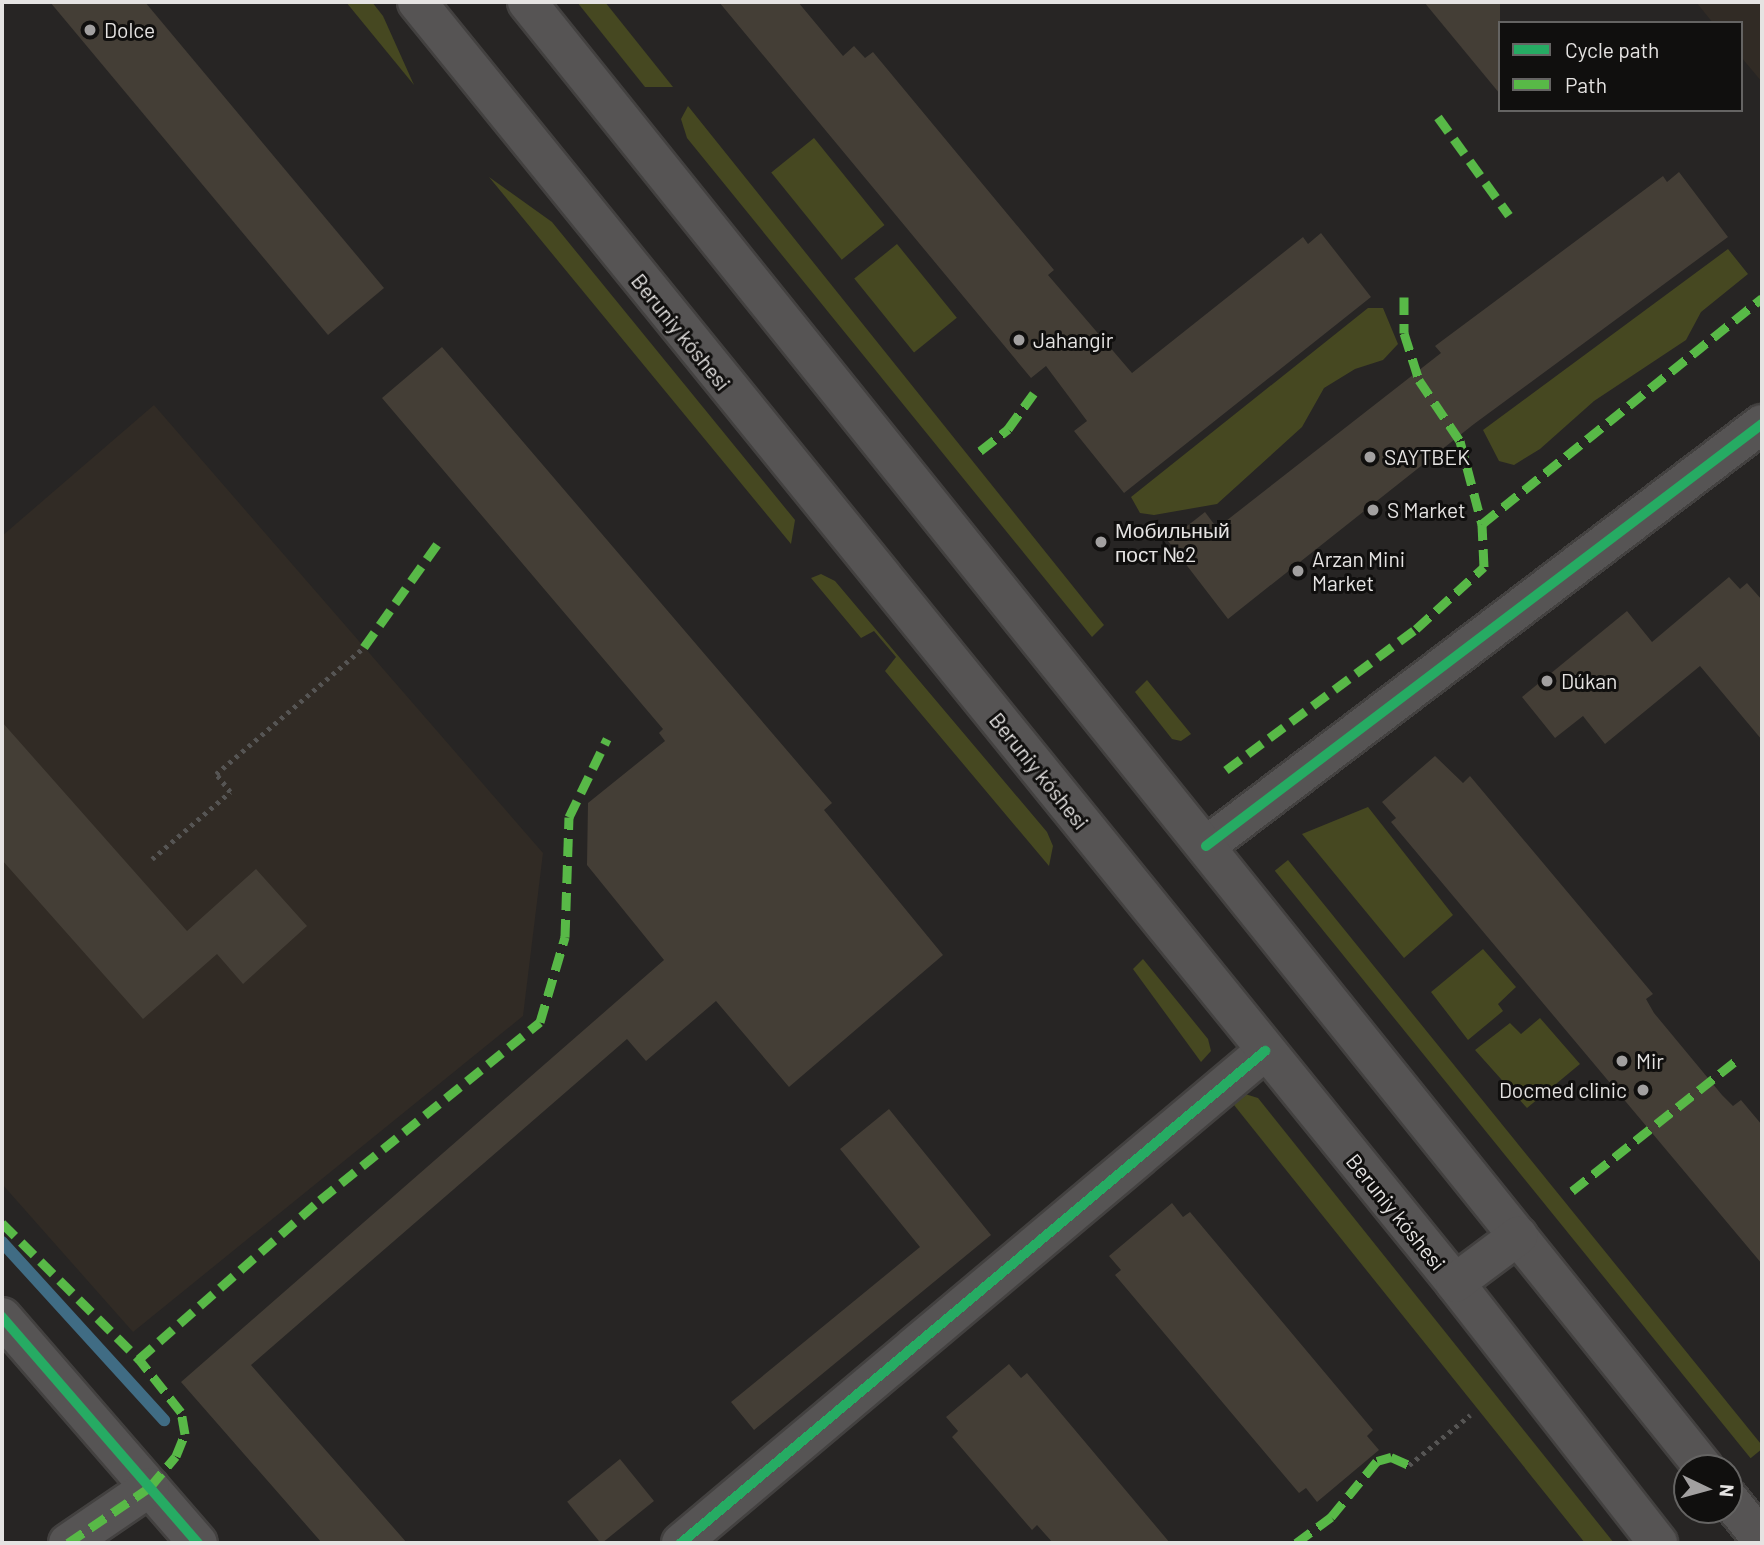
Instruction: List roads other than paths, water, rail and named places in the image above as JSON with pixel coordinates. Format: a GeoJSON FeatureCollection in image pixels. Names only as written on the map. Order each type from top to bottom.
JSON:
{"type":"FeatureCollection","features":[{"type":"Feature","properties":{"kind":"main road","name":"Beruniy kóshesi"},"geometry":{"type":"LineString","coordinates":[[417,2],[1455,1283],[1658,1543]]}},
{"type":"Feature","properties":{"kind":"main road"},"geometry":{"type":"LineString","coordinates":[[527,2],[1693,1454]]}},
{"type":"Feature","properties":{"kind":"main road"},"geometry":{"type":"LineString","coordinates":[[1206,846],[1762,424]]}},
{"type":"Feature","properties":{"kind":"main road"},"geometry":{"type":"LineString","coordinates":[[681,1543],[1265,1051]]}},
{"type":"Feature","properties":{"kind":"main road"},"geometry":{"type":"LineString","coordinates":[[1455,1283],[1518,1236]]}},
{"type":"Feature","properties":{"kind":"main road"},"geometry":{"type":"LineString","coordinates":[[2,1317],[198,1543]]}},
{"type":"Feature","properties":{"kind":"main road"},"geometry":{"type":"LineString","coordinates":[[68,1543],[150,1487]]}},
{"type":"Feature","properties":{"kind":"main road"},"geometry":{"type":"LineString","coordinates":[[1743,1516],[1762,1540]]}},
{"type":"Feature","properties":{"kind":"waterway"},"geometry":{"type":"LineString","coordinates":[[2,1242],[164,1420]]}},
{"type":"Feature","properties":{"kind":"place","name":"Dolce"},"geometry":{"type":"Point","coordinates":[90,30]}},
{"type":"Feature","properties":{"kind":"place","name":"Jahangir"},"geometry":{"type":"Point","coordinates":[1019,340]}},
{"type":"Feature","properties":{"kind":"place","name":"SAYTBEK"},"geometry":{"type":"Point","coordinates":[1370,457]}},
{"type":"Feature","properties":{"kind":"place","name":"S Market"},"geometry":{"type":"Point","coordinates":[1373,510]}},
{"type":"Feature","properties":{"kind":"place","name":"Мобильный пост №2"},"geometry":{"type":"Point","coordinates":[1101,542]}},
{"type":"Feature","properties":{"kind":"place","name":"Arzan Mini Market"},"geometry":{"type":"Point","coordinates":[1298,571]}},
{"type":"Feature","properties":{"kind":"place","name":"Dúkan"},"geometry":{"type":"Point","coordinates":[1547,681]}},
{"type":"Feature","properties":{"kind":"place","name":"Mir"},"geometry":{"type":"Point","coordinates":[1622,1061]}},
{"type":"Feature","properties":{"kind":"place","name":"Docmed clinic"},"geometry":{"type":"Point","coordinates":[1643,1090]}}]}
